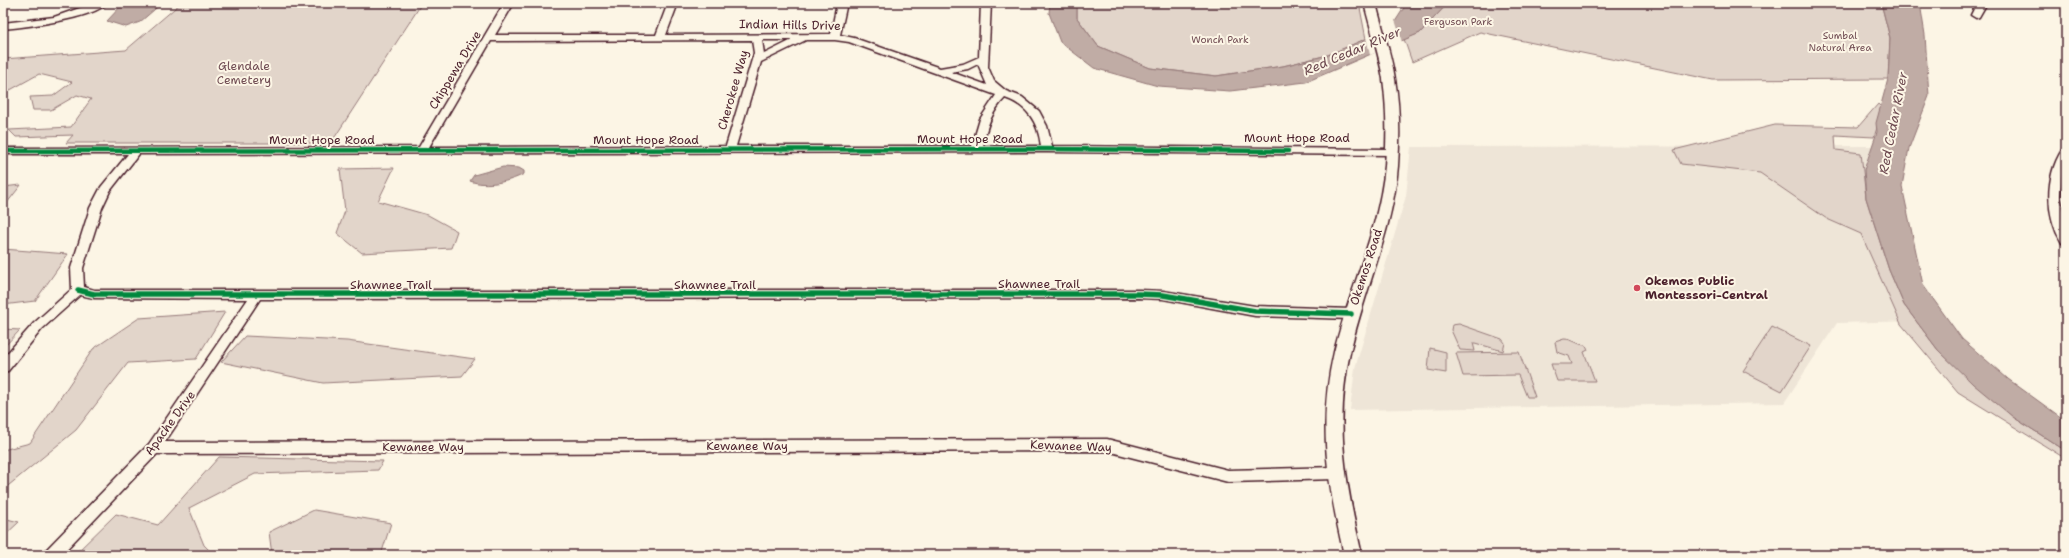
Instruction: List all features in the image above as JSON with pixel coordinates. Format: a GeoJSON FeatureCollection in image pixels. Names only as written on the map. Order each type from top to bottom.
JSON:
{"type":"FeatureCollection","features":[{"type":"Feature","properties":{"kind":"main road","name":"Okemos Road"},"geometry":{"type":"LineString","coordinates":[[1352,555],[1335,473],[1332,432],[1334,396],[1338,367],[1351,314],[1382,219],[1389,182],[1392,152],[1392,102],[1383,55],[1370,3]]}},
{"type":"Feature","properties":{"kind":"street"},"geometry":{"type":"LineString","coordinates":[[3,26],[53,21],[102,3]]}},
{"type":"Feature","properties":{"kind":"street","name":"Chippewa Drive"},"geometry":{"type":"LineString","coordinates":[[422,150],[509,3]]}},
{"type":"Feature","properties":{"kind":"street"},"geometry":{"type":"LineString","coordinates":[[660,38],[673,3]]}},
{"type":"Feature","properties":{"kind":"street"},"geometry":{"type":"LineString","coordinates":[[835,37],[842,3]]}},
{"type":"Feature","properties":{"kind":"street"},"geometry":{"type":"LineString","coordinates":[[977,150],[980,130],[986,115],[992,105],[1003,94],[987,79],[982,59],[986,3]]}},
{"type":"Feature","properties":{"kind":"street"},"geometry":{"type":"LineString","coordinates":[[1976,15],[1982,3]]}},
{"type":"Feature","properties":{"kind":"street","name":"Indian Hills Drive"},"geometry":{"type":"LineString","coordinates":[[489,38],[835,37],[851,40],[936,69],[1023,102],[1038,116],[1044,128],[1047,149]]}},
{"type":"Feature","properties":{"kind":"street","name":"Cherokee Way"},"geometry":{"type":"LineString","coordinates":[[730,150],[759,49],[757,38]]}},
{"type":"Feature","properties":{"kind":"street"},"geometry":{"type":"LineString","coordinates":[[756,61],[806,38]]}},
{"type":"Feature","properties":{"kind":"street"},"geometry":{"type":"LineString","coordinates":[[936,69],[951,70],[965,67],[982,59]]}},
{"type":"Feature","properties":{"kind":"street","name":"Mount Hope Road"},"geometry":{"type":"LineString","coordinates":[[3,151],[1047,149],[1392,152]]}},
{"type":"Feature","properties":{"kind":"street"},"geometry":{"type":"LineString","coordinates":[[3,366],[38,326],[78,290],[77,268],[96,208],[105,190],[137,150]]}},
{"type":"Feature","properties":{"kind":"street"},"geometry":{"type":"LineString","coordinates":[[2066,152],[2058,169],[2054,188],[2054,207],[2066,240]]}},
{"type":"Feature","properties":{"kind":"street","name":"Shawnee Trail"},"geometry":{"type":"LineString","coordinates":[[78,290],[94,294],[257,295],[1139,294],[1170,296],[1255,311],[1351,314]]}},
{"type":"Feature","properties":{"kind":"street","name":"Apache Drive"},"geometry":{"type":"LineString","coordinates":[[51,555],[90,517],[154,448],[257,295]]}},
{"type":"Feature","properties":{"kind":"street","name":"Kewanee Way"},"geometry":{"type":"LineString","coordinates":[[154,448],[1107,446],[1131,450],[1185,466],[1228,476],[1335,473]]}},
{"type":"Feature","properties":{"kind":"shaded area","name":"Okemos Public Montessori-Central"},"geometry":{"type":"Polygon","coordinates":[[[1872,146],[1864,170],[1904,305],[1916,321],[1837,323],[1784,403],[1350,410],[1355,368],[1406,196],[1411,147],[1872,146]]]}},
{"type":"Feature","properties":{"kind":"green space","name":"Glendale Cemetery"},"geometry":{"type":"Polygon","coordinates":[[[181,3],[422,3],[331,143],[66,143],[73,135],[16,137],[9,130],[71,127],[91,99],[77,95],[51,110],[33,110],[30,97],[53,96],[72,82],[39,74],[3,94],[3,59],[126,50],[181,3]]]}},
{"type":"Feature","properties":{"kind":"green space","name":"Wonch Park"},"geometry":{"type":"Polygon","coordinates":[[[1077,3],[1359,3],[1366,39],[1328,55],[1283,66],[1216,76],[1150,68],[1098,46],[1077,18],[1077,3]]]}},
{"type":"Feature","properties":{"kind":"green space","name":"Sumbal Natural Area"},"geometry":{"type":"Polygon","coordinates":[[[1448,3],[1881,3],[1890,38],[1888,79],[1713,80],[1480,32],[1412,62],[1404,39],[1420,33],[1448,3]]]}},
{"type":"Feature","properties":{"kind":"green space"},"geometry":{"type":"Polygon","coordinates":[[[1878,104],[1883,109],[1874,137],[1835,135],[1836,150],[1861,153],[1866,198],[1889,270],[1904,305],[1938,350],[2013,417],[2066,451],[2066,459],[1958,392],[1901,324],[1861,234],[1827,219],[1760,173],[1681,164],[1674,150],[1775,125],[1858,127],[1878,104]]]}},
{"type":"Feature","properties":{"kind":"green space"},"geometry":{"type":"Polygon","coordinates":[[[394,168],[378,201],[428,215],[457,231],[451,248],[362,253],[337,233],[345,211],[340,169],[394,168]]]}},
{"type":"Feature","properties":{"kind":"green space"},"geometry":{"type":"Polygon","coordinates":[[[21,185],[3,208],[3,187],[21,185]]]}},
{"type":"Feature","properties":{"kind":"green space"},"geometry":{"type":"Polygon","coordinates":[[[3,249],[68,254],[35,301],[3,305],[3,249]]]}},
{"type":"Feature","properties":{"kind":"green space"},"geometry":{"type":"Polygon","coordinates":[[[225,312],[196,359],[128,363],[76,430],[3,490],[3,450],[30,443],[93,349],[139,318],[225,312]]]}},
{"type":"Feature","properties":{"kind":"green space"},"geometry":{"type":"Polygon","coordinates":[[[1459,324],[1502,339],[1505,343],[1503,351],[1475,343],[1473,343],[1475,351],[1460,350],[1451,330],[1452,325],[1459,324]]]}},
{"type":"Feature","properties":{"kind":"green space"},"geometry":{"type":"Polygon","coordinates":[[[1772,327],[1811,346],[1782,391],[1743,371],[1772,327]]]}},
{"type":"Feature","properties":{"kind":"green space"},"geometry":{"type":"Polygon","coordinates":[[[3,329],[20,330],[3,348],[3,329]]]}},
{"type":"Feature","properties":{"kind":"green space"},"geometry":{"type":"Polygon","coordinates":[[[245,336],[347,341],[475,359],[462,376],[323,383],[221,362],[245,336]]]}},
{"type":"Feature","properties":{"kind":"green space"},"geometry":{"type":"Polygon","coordinates":[[[1564,339],[1585,345],[1588,350],[1584,352],[1595,381],[1557,381],[1551,364],[1572,364],[1569,356],[1557,352],[1555,342],[1564,339]]]}},
{"type":"Feature","properties":{"kind":"green space"},"geometry":{"type":"Polygon","coordinates":[[[1430,348],[1446,352],[1446,373],[1428,370],[1430,348]]]}},
{"type":"Feature","properties":{"kind":"green space"},"geometry":{"type":"Polygon","coordinates":[[[1519,352],[1535,397],[1527,397],[1518,375],[1463,376],[1456,353],[1519,352]]]}},
{"type":"Feature","properties":{"kind":"green space"},"geometry":{"type":"Polygon","coordinates":[[[219,457],[383,461],[378,470],[255,474],[189,508],[204,545],[214,555],[74,555],[116,514],[158,525],[219,457]]]}},
{"type":"Feature","properties":{"kind":"green space"},"geometry":{"type":"Polygon","coordinates":[[[314,510],[391,523],[381,555],[272,555],[269,532],[314,510]]]}},
{"type":"Feature","properties":{"kind":"green space"},"geometry":{"type":"Polygon","coordinates":[[[3,518],[19,522],[3,537],[3,518]]]}},
{"type":"Feature","properties":{"kind":"water"},"geometry":{"type":"Polygon","coordinates":[[[131,3],[162,3],[140,22],[126,27],[107,21],[121,6],[131,3]]]}},
{"type":"Feature","properties":{"kind":"water","name":"Red Cedar River"},"geometry":{"type":"Polygon","coordinates":[[[1050,3],[1077,3],[1077,18],[1098,46],[1150,68],[1216,76],[1283,66],[1328,55],[1391,28],[1407,3],[1448,3],[1420,33],[1306,82],[1230,91],[1158,86],[1094,68],[1060,42],[1049,13],[1050,3]]]}},
{"type":"Feature","properties":{"kind":"water"},"geometry":{"type":"Polygon","coordinates":[[[1881,3],[1920,3],[1925,35],[1929,96],[1909,148],[1902,186],[1923,285],[1962,339],[2008,379],[2066,421],[2066,451],[2013,417],[1973,384],[1938,350],[1904,305],[1889,270],[1866,198],[1864,170],[1877,132],[1876,123],[1888,79],[1890,38],[1881,3]]]}},
{"type":"Feature","properties":{"kind":"water"},"geometry":{"type":"Polygon","coordinates":[[[503,167],[519,168],[524,171],[524,174],[490,184],[470,181],[474,175],[503,167]]]}},
{"type":"Feature","properties":{"kind":"pier"},"geometry":{"type":"Polygon","coordinates":[[[1395,20],[1402,42],[1370,55],[1366,37],[1390,27],[1395,20]]]}},
{"type":"Feature","properties":{"kind":"cycle path"},"geometry":{"type":"LineString","coordinates":[[3,151],[1047,149],[1288,151]]}},
{"type":"Feature","properties":{"kind":"cycle path"},"geometry":{"type":"LineString","coordinates":[[78,290],[94,294],[257,295],[1139,294],[1163,295],[1255,311],[1351,314]]}},
{"type":"Feature","properties":{"kind":"place","name":"Okemos Public Montessori-Central"},"geometry":{"type":"Point","coordinates":[1637,288]}},
{"type":"Feature","properties":{"kind":"park label","name":"Ferguson Park"},"geometry":{"type":"Point","coordinates":[1458,21]}}]}
